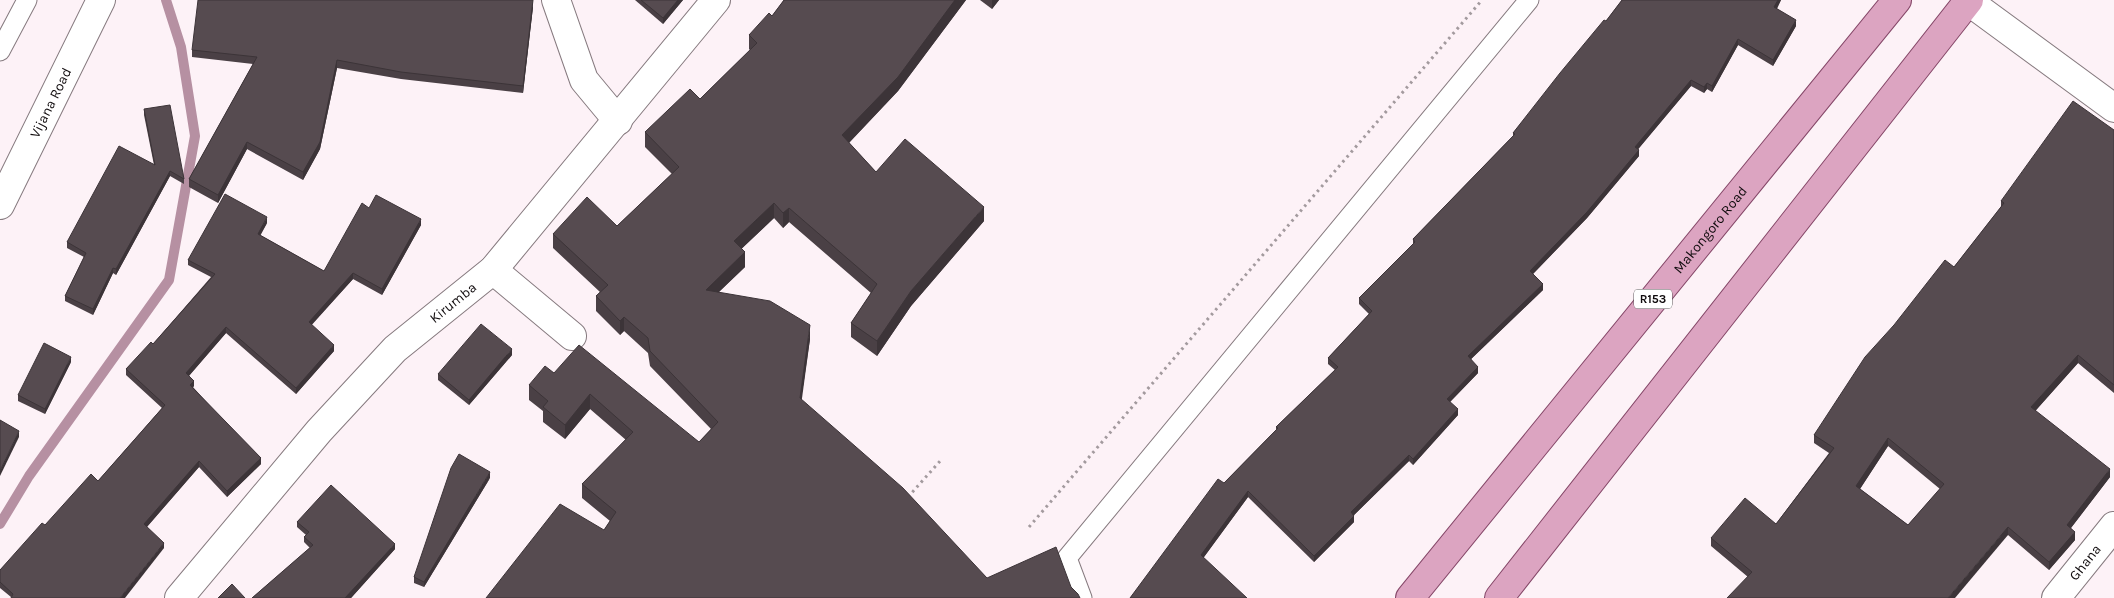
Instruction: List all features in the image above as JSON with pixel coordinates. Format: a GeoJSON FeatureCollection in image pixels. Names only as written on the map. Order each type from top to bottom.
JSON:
{"type":"FeatureCollection","features":[{"type":"Feature","properties":{"kind":"main road","name":"Makongoro Road"},"geometry":{"type":"LineString","coordinates":[[1410,598],[1897,0]]}},
{"type":"Feature","properties":{"kind":"main road"},"geometry":{"type":"LineString","coordinates":[[1499,598],[1968,0]]}},
{"type":"Feature","properties":{"kind":"street","name":"Vijana Road"},"geometry":{"type":"LineString","coordinates":[[0,205],[101,0]]}},
{"type":"Feature","properties":{"kind":"street"},"geometry":{"type":"LineString","coordinates":[[556,0],[584,80],[618,120]]}},
{"type":"Feature","properties":{"kind":"street","name":"Kirumba"},"geometry":{"type":"LineString","coordinates":[[179,598],[313,439],[395,349],[493,270],[716,0]]}},
{"type":"Feature","properties":{"kind":"street"},"geometry":{"type":"LineString","coordinates":[[1968,0],[2114,108]]}},
{"type":"Feature","properties":{"kind":"street"},"geometry":{"type":"LineString","coordinates":[[493,270],[572,336]]}},
{"type":"Feature","properties":{"kind":"street","name":"Ghana"},"geometry":{"type":"LineString","coordinates":[[2056,598],[2114,526]]}},
{"type":"Feature","properties":{"kind":"lane"},"geometry":{"type":"LineString","coordinates":[[0,51],[27,0]]}},
{"type":"Feature","properties":{"kind":"lane"},"geometry":{"type":"LineString","coordinates":[[1082,598],[1067,558],[1529,0]]}},
{"type":"Feature","properties":{"kind":"path"},"geometry":{"type":"LineString","coordinates":[[1029,528],[1482,0]]}},
{"type":"Feature","properties":{"kind":"path"},"geometry":{"type":"LineString","coordinates":[[903,503],[941,460]]}},
{"type":"Feature","properties":{"kind":"building"},"geometry":{"type":"Polygon","coordinates":[[[198,0],[533,0],[523,86],[401,72],[337,60],[320,142],[303,172],[247,142],[218,195],[189,179],[257,57],[192,50],[198,0]]]}},
{"type":"Feature","properties":{"kind":"building"},"geometry":{"type":"Polygon","coordinates":[[[641,0],[678,0],[663,18],[641,0]]]}},
{"type":"Feature","properties":{"kind":"building"},"geometry":{"type":"Polygon","coordinates":[[[784,0],[955,0],[898,77],[842,135],[876,172],[905,139],[984,207],[911,291],[877,341],[851,323],[877,284],[789,208],[783,213],[774,203],[734,241],[745,252],[706,290],[770,301],[810,325],[800,398],[903,488],[987,578],[1056,547],[1071,587],[1080,598],[486,598],[560,504],[604,530],[616,512],[582,484],[633,432],[590,394],[565,425],[543,407],[548,401],[529,385],[545,366],[554,373],[579,345],[699,442],[718,422],[650,351],[648,338],[624,317],[620,321],[596,296],[608,285],[553,234],[587,197],[617,226],[679,167],[645,132],[690,89],[700,99],[757,43],[749,35],[769,13],[772,16],[784,0]]]}},
{"type":"Feature","properties":{"kind":"building"},"geometry":{"type":"Polygon","coordinates":[[[1622,0],[1778,0],[1774,7],[1796,20],[1773,60],[1738,39],[1712,86],[1707,83],[1704,87],[1691,80],[1635,147],[1639,150],[1587,212],[1530,271],[1543,284],[1468,356],[1478,367],[1447,399],[1458,409],[1413,459],[1409,455],[1351,512],[1354,516],[1314,556],[1248,491],[1201,555],[1247,598],[1130,598],[1218,479],[1224,483],[1278,428],[1276,427],[1338,367],[1328,358],[1372,311],[1359,298],[1415,242],[1413,239],[1515,134],[1513,133],[1560,73],[1622,0]]]}},
{"type":"Feature","properties":{"kind":"building"},"geometry":{"type":"Polygon","coordinates":[[[2073,101],[2114,130],[2114,385],[2078,355],[2031,407],[2110,469],[2067,525],[2075,532],[2049,562],[2008,527],[1948,598],[1727,598],[1752,572],[1711,538],[1745,498],[1776,524],[1834,448],[1814,435],[1865,357],[1894,325],[1945,260],[1954,267],[2004,203],[2001,201],[2073,101]],[[1888,438],[1856,486],[1908,525],[1944,484],[1888,438]]]}},
{"type":"Feature","properties":{"kind":"building"},"geometry":{"type":"Polygon","coordinates":[[[170,105],[184,179],[170,171],[116,269],[113,268],[93,309],[65,296],[86,253],[67,242],[119,146],[155,165],[144,109],[170,105]]]}},
{"type":"Feature","properties":{"kind":"building"},"geometry":{"type":"Polygon","coordinates":[[[225,194],[267,217],[258,234],[324,271],[362,203],[369,208],[376,195],[421,219],[382,289],[353,273],[309,322],[334,345],[296,388],[226,327],[186,373],[194,381],[190,385],[261,458],[227,491],[199,461],[144,524],[164,543],[120,598],[11,598],[13,594],[0,582],[0,570],[42,523],[45,525],[91,474],[98,481],[165,405],[126,369],[151,342],[153,344],[215,274],[188,260],[225,194]]]}},
{"type":"Feature","properties":{"kind":"building"},"geometry":{"type":"Polygon","coordinates":[[[481,324],[512,349],[469,400],[438,374],[481,324]]]}},
{"type":"Feature","properties":{"kind":"building"},"geometry":{"type":"Polygon","coordinates":[[[44,343],[71,357],[45,409],[18,395],[44,343]]]}},
{"type":"Feature","properties":{"kind":"building"},"geometry":{"type":"Polygon","coordinates":[[[0,420],[19,431],[0,471],[0,420]]]}},
{"type":"Feature","properties":{"kind":"building"},"geometry":{"type":"Polygon","coordinates":[[[459,454],[490,472],[424,582],[414,577],[451,468],[459,454]]]}},
{"type":"Feature","properties":{"kind":"building"},"geometry":{"type":"Polygon","coordinates":[[[331,485],[395,544],[345,598],[252,598],[313,545],[304,537],[309,532],[297,522],[331,485]]]}},
{"type":"Feature","properties":{"kind":"building"},"geometry":{"type":"Polygon","coordinates":[[[232,584],[245,598],[218,598],[232,584]]]}},
{"type":"Feature","properties":{"kind":"waterway"},"geometry":{"type":"LineString","coordinates":[[0,524],[29,476],[169,280],[195,136],[181,47],[166,0]]}}]}
